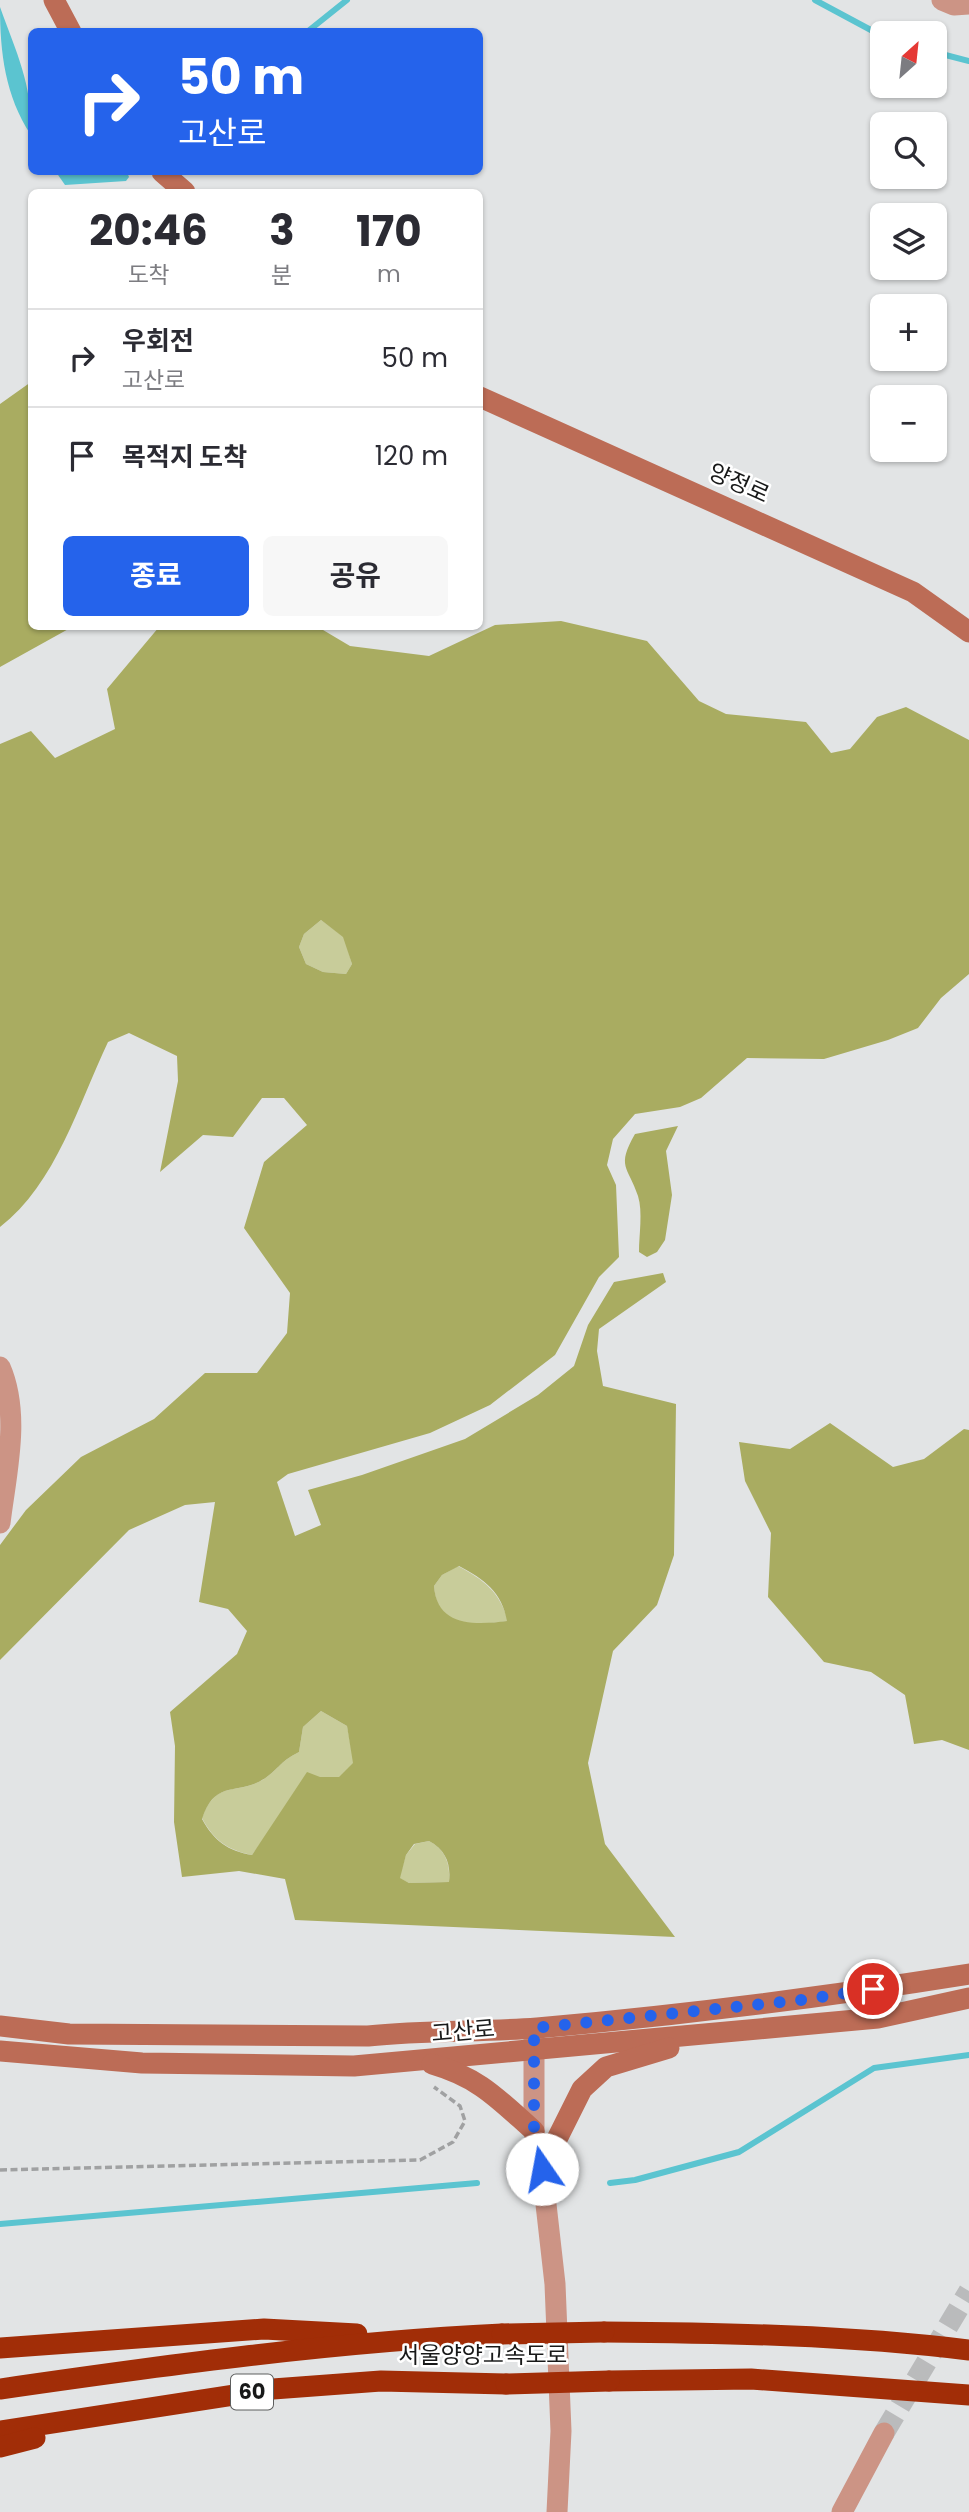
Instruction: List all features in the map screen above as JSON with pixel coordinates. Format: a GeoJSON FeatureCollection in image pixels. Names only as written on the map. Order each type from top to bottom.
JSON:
{"type":"FeatureCollection","features":[{"type":"Feature","properties":{"kind":"highway"},"geometry":{"type":"LineString","coordinates":[[0,2348],[264,2329],[419,2338]]}},
{"type":"Feature","properties":{"kind":"highway","name":"서울양양고속도로"},"geometry":{"type":"LineString","coordinates":[[0,2389],[266,2354],[419,2338],[502,2334],[758,2333],[900,2341],[969,2350]]}},
{"type":"Feature","properties":{"kind":"highway","name":"서울양양고속도로"},"geometry":{"type":"LineString","coordinates":[[0,2431],[273,2389],[381,2381],[506,2384],[751,2379],[969,2395]]}},
{"type":"Feature","properties":{"kind":"highway"},"geometry":{"type":"LineString","coordinates":[[0,2447],[182,2403]]}},
{"type":"Feature","properties":{"kind":"street"},"geometry":{"type":"LineString","coordinates":[[54,0],[69,28]]}},
{"type":"Feature","properties":{"kind":"street"},"geometry":{"type":"LineString","coordinates":[[942,0],[954,5],[969,4]]}},
{"type":"Feature","properties":{"kind":"street"},"geometry":{"type":"LineString","coordinates":[[165,175],[182,189]]}},
{"type":"Feature","properties":{"kind":"street","name":"양정로"},"geometry":{"type":"LineString","coordinates":[[483,398],[913,592],[969,632]]}},
{"type":"Feature","properties":{"kind":"street"},"geometry":{"type":"LineString","coordinates":[[0,1367],[9,1387],[10,1440],[0,1523]]}},
{"type":"Feature","properties":{"kind":"street","name":"고산로"},"geometry":{"type":"LineString","coordinates":[[0,2026],[69,2034],[354,2036],[534,2028],[802,2000],[969,1974]]}},
{"type":"Feature","properties":{"kind":"street","name":"고산로"},"geometry":{"type":"LineString","coordinates":[[0,2051],[142,2063],[354,2066],[427,2062],[878,2018],[969,1998]]}},
{"type":"Feature","properties":{"kind":"street"},"geometry":{"type":"LineString","coordinates":[[534,2028],[534,2131],[542,2169],[555,2284],[561,2431],[557,2512]]}},
{"type":"Feature","properties":{"kind":"street"},"geometry":{"type":"LineString","coordinates":[[542,2169],[582,2089],[606,2067],[714,2035]]}},
{"type":"Feature","properties":{"kind":"street"},"geometry":{"type":"LineString","coordinates":[[427,2062],[458,2072],[488,2088],[534,2131]]}},
{"type":"Feature","properties":{"kind":"street"},"geometry":{"type":"LineString","coordinates":[[842,2512],[884,2434]]}},
{"type":"Feature","properties":{"kind":"path"},"geometry":{"type":"LineString","coordinates":[[0,2170],[420,2160],[453,2141],[465,2120],[460,2106],[432,2086],[427,2062]]}},
{"type":"Feature","properties":{"kind":"green space"},"geometry":{"type":"Polygon","coordinates":[[[28,384],[28,630],[67,630],[0,667],[0,404],[28,384]]]}},
{"type":"Feature","properties":{"kind":"green space"},"geometry":{"type":"Polygon","coordinates":[[[561,621],[647,641],[699,701],[726,714],[806,722],[831,753],[850,749],[877,717],[906,707],[969,740],[969,974],[941,998],[918,1028],[824,1059],[747,1058],[701,1098],[680,1107],[635,1114],[613,1139],[607,1165],[616,1185],[619,1257],[599,1277],[555,1355],[490,1405],[430,1433],[288,1474],[277,1482],[295,1536],[321,1525],[308,1490],[362,1475],[465,1439],[538,1395],[574,1366],[588,1325],[614,1282],[663,1273],[666,1282],[599,1329],[597,1351],[603,1386],[676,1404],[674,1555],[657,1605],[613,1651],[588,1763],[605,1844],[675,1937],[295,1920],[285,1879],[239,1871],[182,1877],[174,1822],[175,1746],[170,1712],[237,1654],[247,1631],[228,1609],[199,1602],[215,1502],[185,1505],[129,1530],[0,1660],[0,1545],[26,1510],[81,1457],[154,1419],[205,1373],[257,1373],[287,1333],[290,1293],[244,1228],[264,1162],[307,1125],[284,1098],[262,1098],[233,1137],[203,1135],[160,1172],[178,1081],[177,1056],[129,1033],[108,1042],[51,1166],[20,1209],[0,1227],[0,744],[31,731],[55,758],[115,729],[107,689],[156,630],[323,630],[350,646],[429,656],[495,625],[561,621]],[[321,920],[304,934],[299,947],[306,964],[323,972],[346,974],[352,964],[343,937],[321,920]],[[459,1566],[442,1575],[434,1586],[442,1609],[460,1620],[483,1623],[507,1621],[496,1594],[476,1576],[459,1566]],[[321,1711],[303,1727],[299,1752],[258,1782],[222,1792],[214,1797],[202,1819],[211,1833],[223,1844],[252,1855],[307,1772],[320,1777],[339,1777],[353,1763],[347,1726],[321,1711]],[[429,1841],[414,1844],[406,1855],[400,1878],[409,1883],[449,1882],[448,1863],[440,1849],[429,1841]]]}},
{"type":"Feature","properties":{"kind":"green space"},"geometry":{"type":"Polygon","coordinates":[[[321,920],[344,937],[352,964],[346,974],[323,972],[306,964],[299,947],[304,934],[321,920]]]}},
{"type":"Feature","properties":{"kind":"green space"},"geometry":{"type":"Polygon","coordinates":[[[678,1126],[666,1151],[672,1195],[665,1240],[657,1252],[647,1257],[639,1252],[641,1216],[638,1196],[626,1166],[626,1153],[635,1134],[678,1126]]]}},
{"type":"Feature","properties":{"kind":"green space"},"geometry":{"type":"Polygon","coordinates":[[[830,1423],[893,1467],[924,1459],[964,1429],[969,1430],[969,1750],[942,1740],[914,1744],[905,1695],[871,1672],[824,1662],[768,1597],[771,1533],[745,1481],[739,1442],[790,1449],[830,1423]]]}},
{"type":"Feature","properties":{"kind":"green space"},"geometry":{"type":"Polygon","coordinates":[[[458,1566],[490,1588],[505,1611],[508,1621],[460,1622],[442,1611],[434,1586],[442,1575],[458,1566]]]}},
{"type":"Feature","properties":{"kind":"green space"},"geometry":{"type":"Polygon","coordinates":[[[321,1711],[347,1726],[354,1763],[340,1777],[320,1777],[286,1807],[252,1855],[223,1843],[211,1833],[202,1818],[208,1805],[222,1792],[258,1782],[299,1752],[303,1727],[321,1711]]]}},
{"type":"Feature","properties":{"kind":"green space"},"geometry":{"type":"Polygon","coordinates":[[[429,1841],[446,1858],[449,1882],[409,1883],[399,1878],[406,1855],[415,1844],[429,1841]]]}},
{"type":"Feature","properties":{"kind":"water"},"geometry":{"type":"Polygon","coordinates":[[[0,7],[26,84],[28,130],[10,89],[1,40],[0,7]]]}},
{"type":"Feature","properties":{"kind":"water"},"geometry":{"type":"Polygon","coordinates":[[[58,175],[129,177],[126,181],[65,185],[58,175]]]}},
{"type":"Feature","properties":{"kind":"waterway"},"geometry":{"type":"LineString","coordinates":[[312,28],[347,0]]}},
{"type":"Feature","properties":{"kind":"waterway"},"geometry":{"type":"LineString","coordinates":[[815,0],[870,30]]}},
{"type":"Feature","properties":{"kind":"waterway"},"geometry":{"type":"LineString","coordinates":[[947,55],[969,61]]}},
{"type":"Feature","properties":{"kind":"waterway"},"geometry":{"type":"LineString","coordinates":[[610,2183],[635,2180],[739,2152],[874,2068],[969,2055]]}},
{"type":"Feature","properties":{"kind":"waterway"},"geometry":{"type":"LineString","coordinates":[[0,2224],[477,2183]]}},
{"type":"Feature","properties":{"kind":"tunnel"},"geometry":{"type":"LineString","coordinates":[[884,2433],[969,2291]]}},
{"type":"Feature","properties":{"kind":"route"},"geometry":{"type":"LineString","coordinates":[[542,2169],[534,2131],[534,2028],[802,2000],[873,1989]]}}]}
